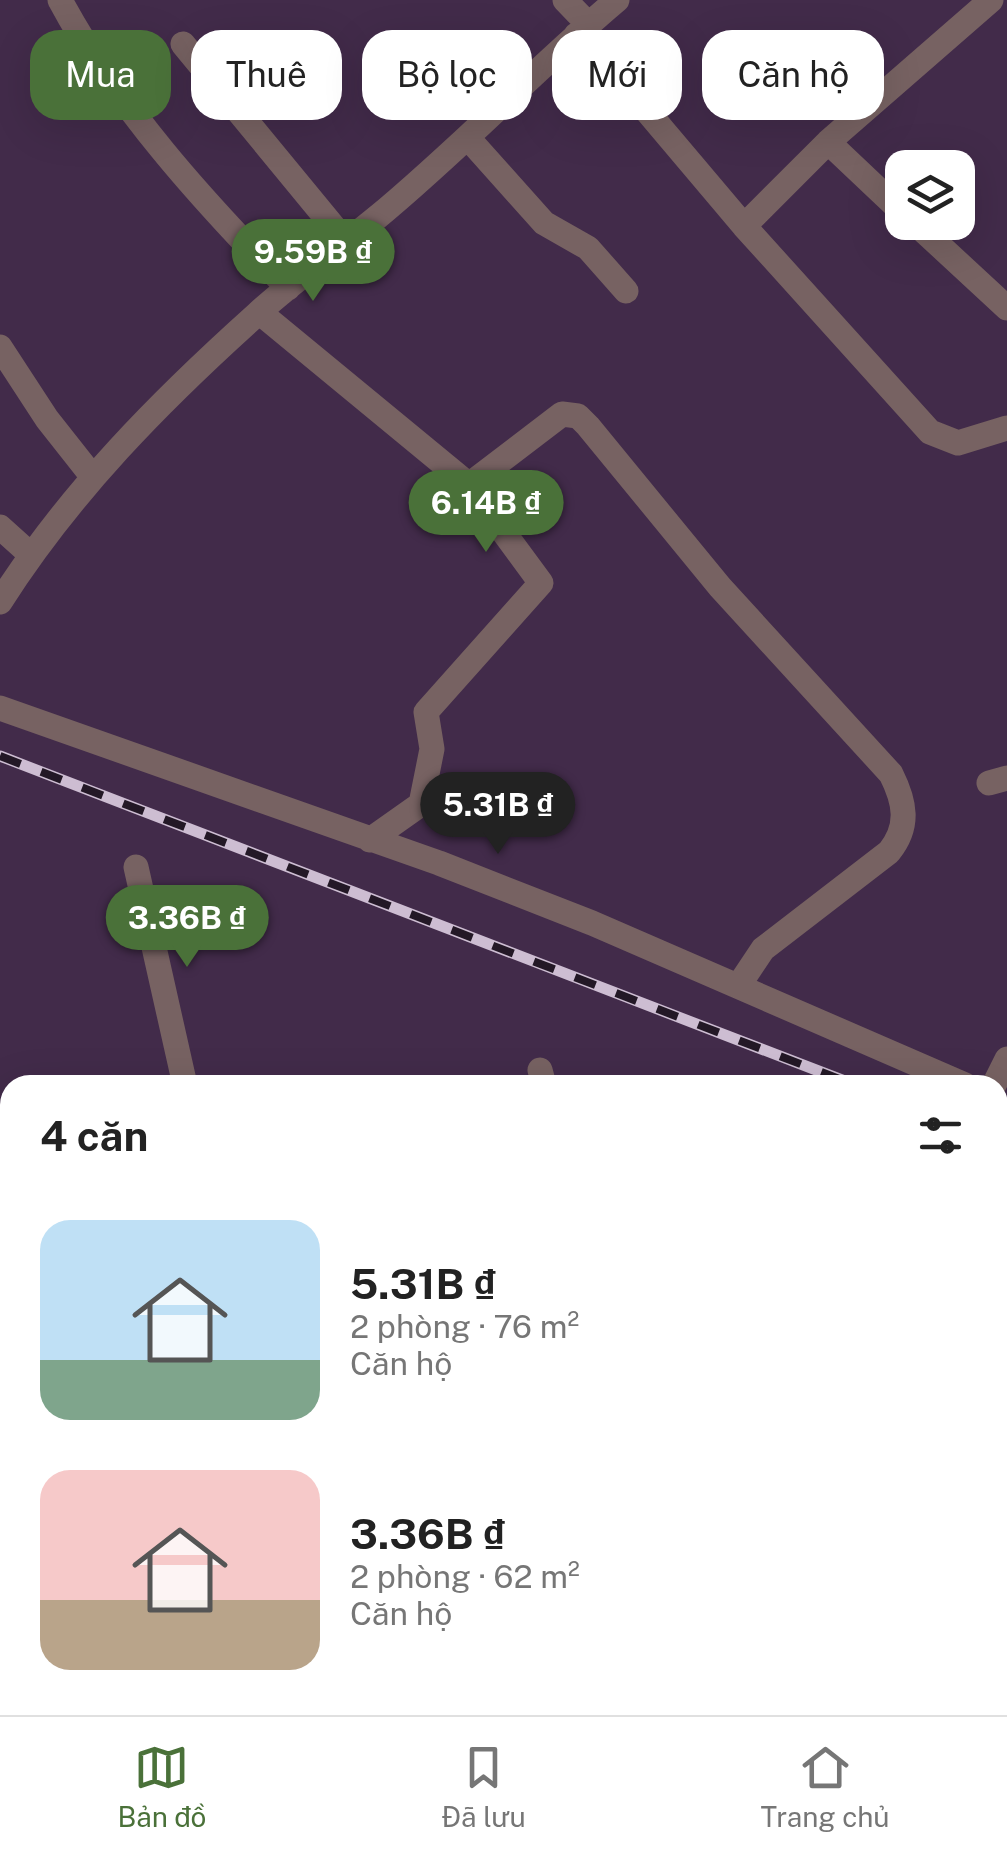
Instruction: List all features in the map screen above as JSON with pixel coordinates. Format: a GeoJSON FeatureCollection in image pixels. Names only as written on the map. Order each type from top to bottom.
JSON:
{"type":"FeatureCollection","features":[{"type":"Feature","properties":{"kind":"street"},"geometry":{"type":"LineString","coordinates":[[60,0],[118,94],[238,238],[288,288]]}},
{"type":"Feature","properties":{"kind":"street"},"geometry":{"type":"LineString","coordinates":[[565,0],[582,30],[617,0]]}},
{"type":"Feature","properties":{"kind":"street"},"geometry":{"type":"LineString","coordinates":[[744,226],[828,142],[991,0]]}},
{"type":"Feature","properties":{"kind":"street"},"geometry":{"type":"LineString","coordinates":[[183,44],[346,242]]}},
{"type":"Feature","properties":{"kind":"street"},"geometry":{"type":"LineString","coordinates":[[0,602],[30,554],[92,476],[156,409],[258,312],[468,138],[552,58]]}},
{"type":"Feature","properties":{"kind":"street"},"geometry":{"type":"LineString","coordinates":[[654,120],[744,226],[930,432],[958,444],[1007,428]]}},
{"type":"Feature","properties":{"kind":"street"},"geometry":{"type":"LineString","coordinates":[[468,138],[544,222],[588,248],[626,291]]}},
{"type":"Feature","properties":{"kind":"street"},"geometry":{"type":"LineString","coordinates":[[828,142],[885,196]]}},
{"type":"Feature","properties":{"kind":"street"},"geometry":{"type":"LineString","coordinates":[[933,240],[1007,308]]}},
{"type":"Feature","properties":{"kind":"street"},"geometry":{"type":"LineString","coordinates":[[258,312],[469,485],[541,583],[426,712],[432,748],[422,804],[370,840]]}},
{"type":"Feature","properties":{"kind":"street"},"geometry":{"type":"LineString","coordinates":[[0,348],[46,419],[92,476]]}},
{"type":"Feature","properties":{"kind":"street"},"geometry":{"type":"LineString","coordinates":[[469,485],[562,414],[578,416],[619,460],[731,598],[892,774],[904,815],[899,839],[889,852],[763,949],[738,985]]}},
{"type":"Feature","properties":{"kind":"street"},"geometry":{"type":"LineString","coordinates":[[0,527],[30,554]]}},
{"type":"Feature","properties":{"kind":"street"},"geometry":{"type":"LineString","coordinates":[[0,708],[575,916],[942,1075]]}},
{"type":"Feature","properties":{"kind":"street"},"geometry":{"type":"LineString","coordinates":[[136,867],[182,1075]]}},
{"type":"Feature","properties":{"kind":"railway"},"geometry":{"type":"LineString","coordinates":[[0,756],[829,1075]]}}]}
